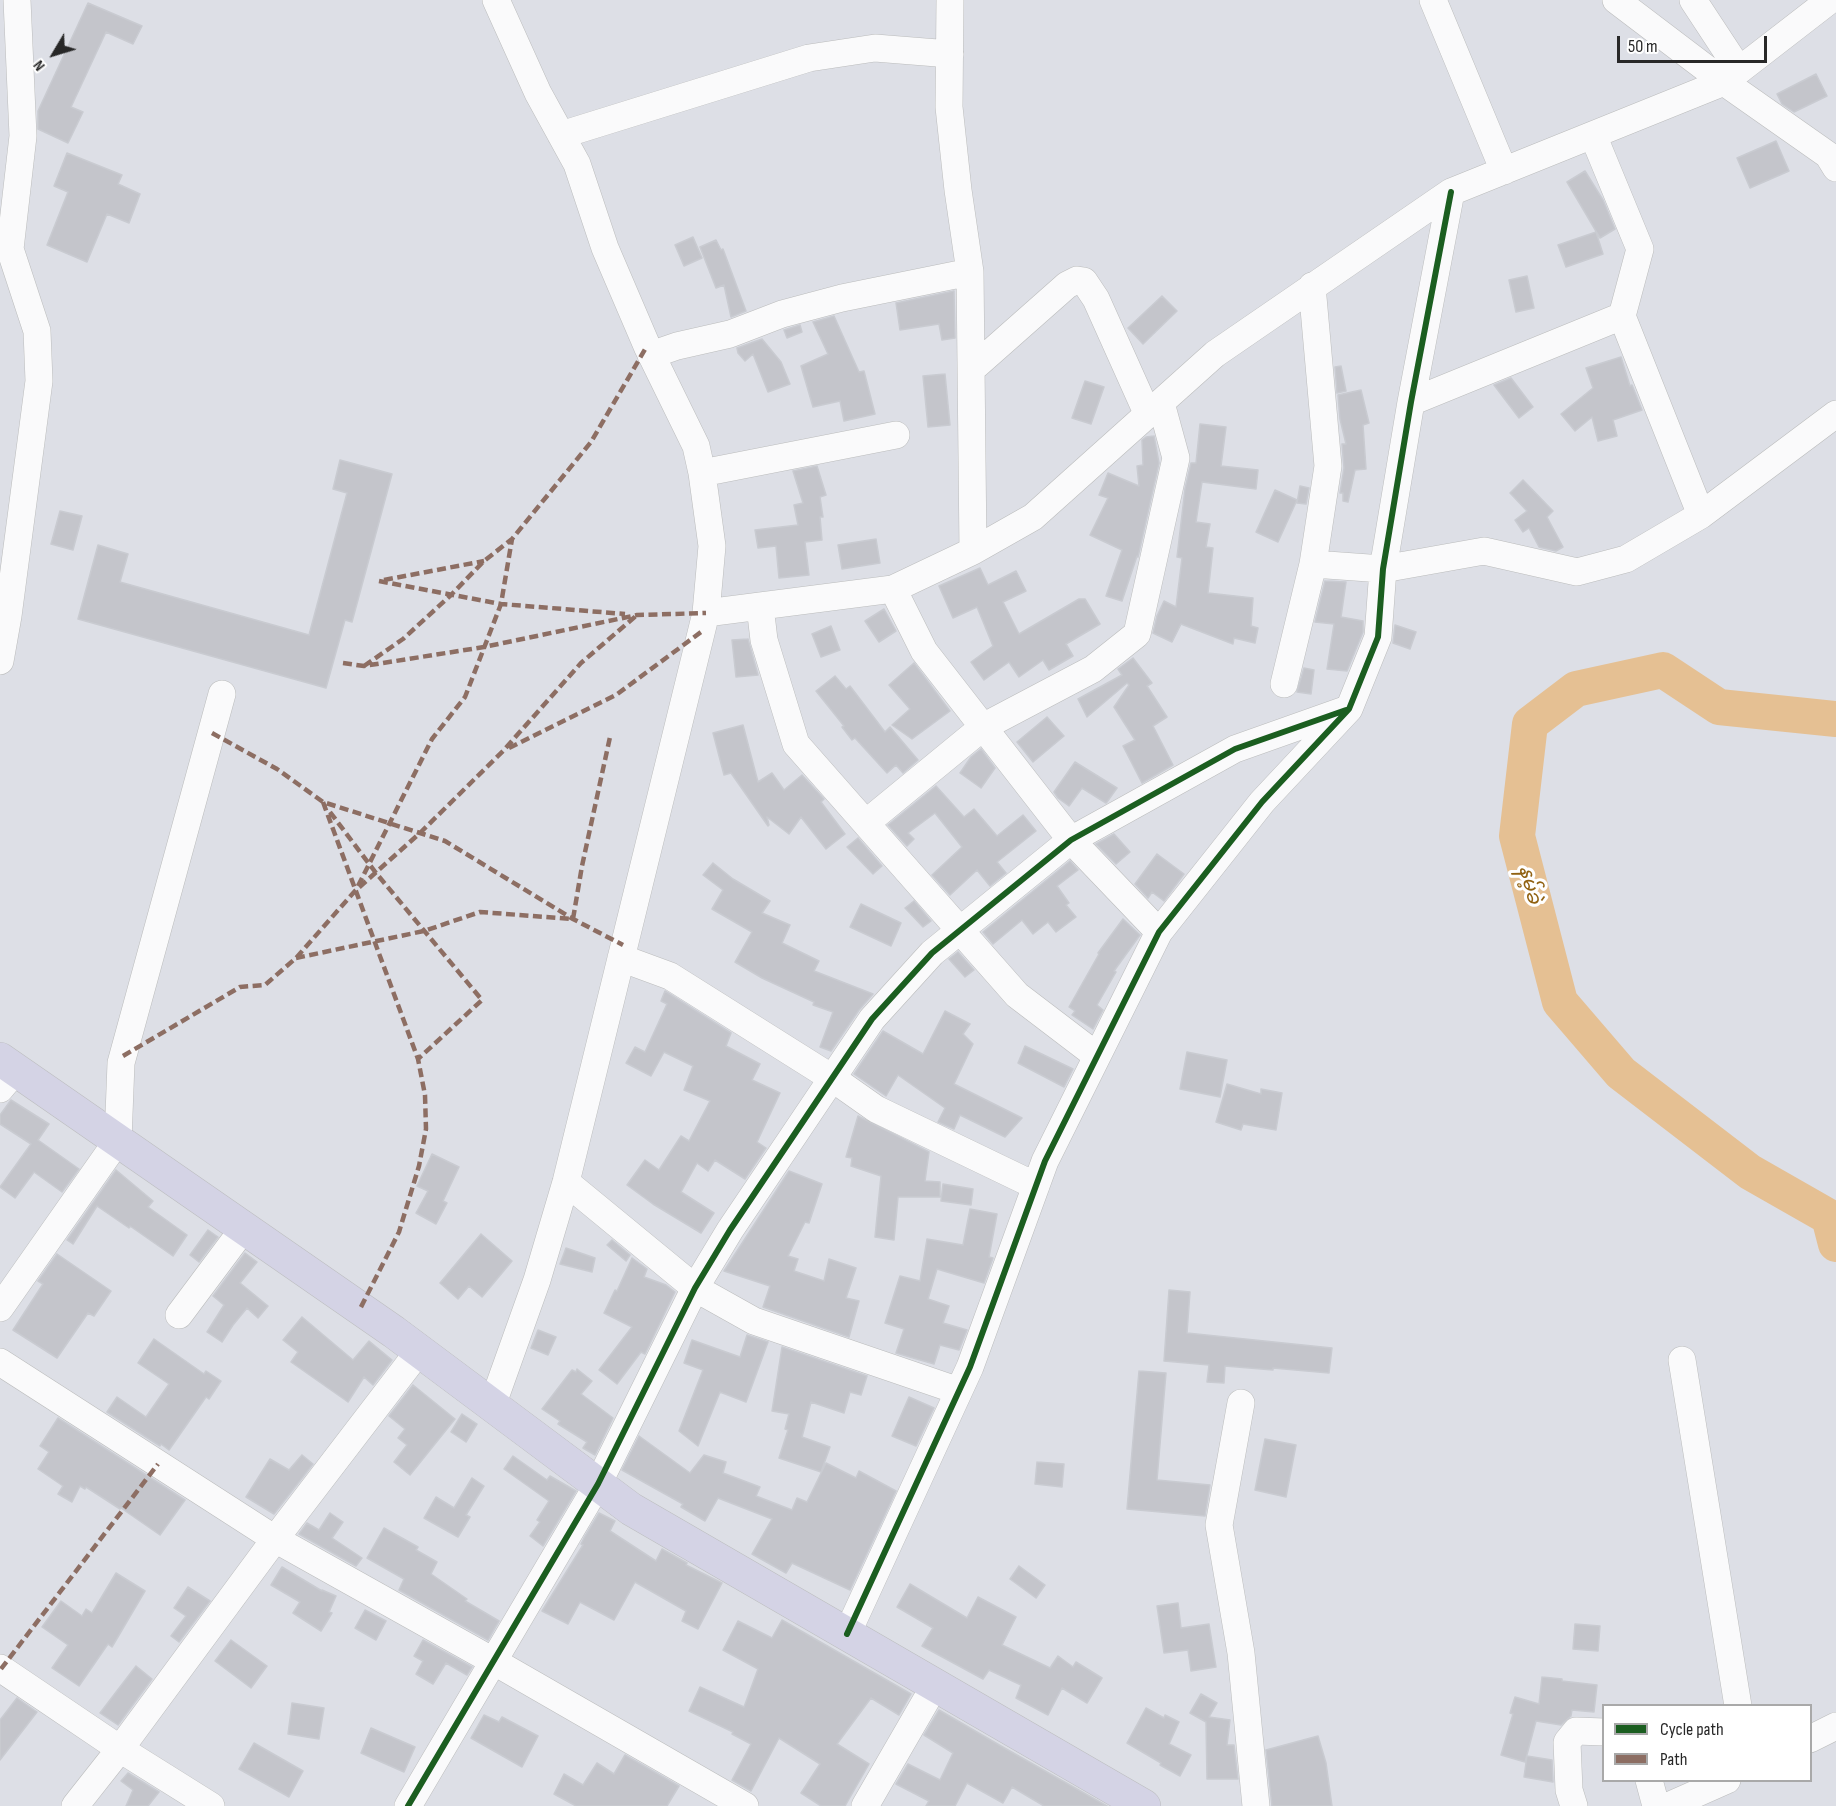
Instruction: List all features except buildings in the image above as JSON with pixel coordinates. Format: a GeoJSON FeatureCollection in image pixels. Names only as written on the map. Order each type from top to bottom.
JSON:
{"type":"FeatureCollection","features":[{"type":"Feature","properties":{"kind":"main road"},"geometry":{"type":"LineString","coordinates":[[5,1073],[118,1140],[419,1351],[631,1509],[1144,1806]]}},
{"type":"Feature","properties":{"kind":"street"},"geometry":{"type":"LineString","coordinates":[[0,661],[39,381],[37,331],[10,249],[23,136],[17,0]]}},
{"type":"Feature","properties":{"kind":"street"},"geometry":{"type":"LineString","coordinates":[[492,1406],[537,1280],[566,1182],[706,613],[712,546],[696,446],[651,355],[605,248],[577,164],[538,93],[495,0]]}},
{"type":"Feature","properties":{"kind":"street"},"geometry":{"type":"LineString","coordinates":[[950,0],[949,107],[957,190],[970,272],[974,550]]}},
{"type":"Feature","properties":{"kind":"street"},"geometry":{"type":"LineString","coordinates":[[1433,0],[1504,171]]}},
{"type":"Feature","properties":{"kind":"street"},"geometry":{"type":"LineString","coordinates":[[1616,0],[1731,76],[1833,155]]}},
{"type":"Feature","properties":{"kind":"street"},"geometry":{"type":"LineString","coordinates":[[1693,0],[1731,76]]}},
{"type":"Feature","properties":{"kind":"street"},"geometry":{"type":"LineString","coordinates":[[706,613],[893,590],[974,550],[1033,517],[1215,354],[1452,192],[1731,76],[1830,0]]}},
{"type":"Feature","properties":{"kind":"street"},"geometry":{"type":"LineString","coordinates":[[561,135],[809,58],[875,48],[950,54]]}},
{"type":"Feature","properties":{"kind":"street"},"geometry":{"type":"LineString","coordinates":[[1593,135],[1640,249],[1622,316],[1701,515]]}},
{"type":"Feature","properties":{"kind":"street"},"geometry":{"type":"LineString","coordinates":[[847,1634],[970,1367],[1045,1161],[1159,932],[1262,802],[1348,709],[1378,638],[1383,569],[1411,402],[1452,192]]}},
{"type":"Feature","properties":{"kind":"street"},"geometry":{"type":"LineString","coordinates":[[651,355],[677,346],[730,334],[782,314],[842,298],[970,272]]}},
{"type":"Feature","properties":{"kind":"street"},"geometry":{"type":"LineString","coordinates":[[866,823],[983,727],[1093,669],[1137,634],[1176,458],[1154,409],[1084,280],[1077,280],[1067,285],[972,369]]}},
{"type":"Feature","properties":{"kind":"street"},"geometry":{"type":"LineString","coordinates":[[1284,684],[1313,564],[1328,466],[1312,286]]}},
{"type":"Feature","properties":{"kind":"street"},"geometry":{"type":"LineString","coordinates":[[1411,402],[1622,316]]}},
{"type":"Feature","properties":{"kind":"street"},"geometry":{"type":"LineString","coordinates":[[1313,564],[1383,569],[1484,551],[1577,572],[1626,559],[1701,515],[1836,414]]}},
{"type":"Feature","properties":{"kind":"street"},"geometry":{"type":"LineString","coordinates":[[702,473],[896,435]]}},
{"type":"Feature","properties":{"kind":"street"},"geometry":{"type":"LineString","coordinates":[[893,590],[924,651],[983,727],[1071,840],[1159,932]]}},
{"type":"Feature","properties":{"kind":"street"},"geometry":{"type":"LineString","coordinates":[[760,606],[764,640],[796,744],[1017,995],[1097,1056]]}},
{"type":"Feature","properties":{"kind":"street"},"geometry":{"type":"LineString","coordinates":[[0,1308],[118,1140],[121,1064],[222,694]]}},
{"type":"Feature","properties":{"kind":"street"},"geometry":{"type":"LineString","coordinates":[[408,1806],[597,1484],[695,1288],[730,1230],[872,1019],[932,953],[1071,840],[1235,749],[1348,709]]}},
{"type":"Feature","properties":{"kind":"street"},"geometry":{"type":"LineString","coordinates":[[621,958],[670,976],[832,1078],[876,1109],[1036,1186]]}},
{"type":"Feature","properties":{"kind":"street"},"geometry":{"type":"LineString","coordinates":[[566,1182],[695,1288],[754,1321],[959,1391]]}},
{"type":"Feature","properties":{"kind":"street"},"geometry":{"type":"LineString","coordinates":[[178,1315],[244,1228]]}},
{"type":"Feature","properties":{"kind":"street"},"geometry":{"type":"LineString","coordinates":[[75,1806],[419,1351]]}},
{"type":"Feature","properties":{"kind":"street"},"geometry":{"type":"LineString","coordinates":[[1682,1360],[1738,1704]]}},
{"type":"Feature","properties":{"kind":"street"},"geometry":{"type":"LineString","coordinates":[[0,1362],[275,1539],[746,1806]]}},
{"type":"Feature","properties":{"kind":"street"},"geometry":{"type":"LineString","coordinates":[[1240,1403],[1220,1525],[1241,1653],[1256,1806]]}},
{"type":"Feature","properties":{"kind":"street"},"geometry":{"type":"LineString","coordinates":[[0,1668],[120,1749],[211,1806]]}},
{"type":"Feature","properties":{"kind":"street"},"geometry":{"type":"LineString","coordinates":[[865,1806],[936,1685]]}},
{"type":"Feature","properties":{"kind":"street"},"geometry":{"type":"LineString","coordinates":[[1812,1738],[1836,1726]]}},
{"type":"Feature","properties":{"kind":"street"},"geometry":{"type":"LineString","coordinates":[[1574,1806],[1569,1790],[1567,1742],[1576,1731],[1602,1732]]}},
{"type":"Feature","properties":{"kind":"street"},"geometry":{"type":"LineString","coordinates":[[1650,1782],[1656,1806]]}},
{"type":"Feature","properties":{"kind":"street"},"geometry":{"type":"LineString","coordinates":[[1668,1806],[1722,1782]]}},
{"type":"Feature","properties":{"kind":"waterway","name":"နမ့်ခဲ"},"geometry":{"type":"LineString","coordinates":[[1836,719],[1719,707],[1663,670],[1576,689],[1530,724],[1517,836],[1560,1002],[1621,1073],[1750,1172],[1829,1217],[1836,1244]]}},
{"type":"Feature","properties":{"kind":"marked path"},"geometry":{"type":"LineString","coordinates":[[364,666],[403,639],[484,561],[512,539],[591,442],[647,346]]}},
{"type":"Feature","properties":{"kind":"marked path"},"geometry":{"type":"LineString","coordinates":[[358,886],[432,739],[465,697],[501,604],[512,539]]}},
{"type":"Feature","properties":{"kind":"marked path"},"geometry":{"type":"LineString","coordinates":[[384,580],[484,561]]}},
{"type":"Feature","properties":{"kind":"marked path"},"geometry":{"type":"LineString","coordinates":[[379,581],[501,604],[625,614]]}},
{"type":"Feature","properties":{"kind":"marked path"},"geometry":{"type":"LineString","coordinates":[[343,663],[364,666],[484,647],[637,615],[706,613]]}},
{"type":"Feature","properties":{"kind":"marked path"},"geometry":{"type":"LineString","coordinates":[[123,1056],[240,987],[265,985],[296,958],[355,891],[420,833],[503,751],[581,663],[637,615]]}},
{"type":"Feature","properties":{"kind":"marked path"},"geometry":{"type":"LineString","coordinates":[[509,748],[616,695],[701,632]]}},
{"type":"Feature","properties":{"kind":"marked path"},"geometry":{"type":"LineString","coordinates":[[212,733],[277,769],[323,802],[445,841],[573,919],[623,945]]}},
{"type":"Feature","properties":{"kind":"marked path"},"geometry":{"type":"LineString","coordinates":[[296,958],[424,931],[480,912],[573,919],[610,737]]}},
{"type":"Feature","properties":{"kind":"marked path"},"geometry":{"type":"LineString","coordinates":[[323,802],[418,1059],[425,1095],[426,1129],[419,1166],[399,1232],[360,1309]]}},
{"type":"Feature","properties":{"kind":"marked path"},"geometry":{"type":"LineString","coordinates":[[330,812],[376,873],[482,1000],[418,1059]]}},
{"type":"Feature","properties":{"kind":"marked path"},"geometry":{"type":"LineString","coordinates":[[1,1669],[158,1464]]}},
{"type":"Feature","properties":{"kind":"cycle path"},"geometry":{"type":"LineString","coordinates":[[847,1634],[970,1367],[1045,1161],[1159,932],[1262,802],[1349,709],[1378,637],[1383,569],[1411,402],[1451,192]]}},
{"type":"Feature","properties":{"kind":"cycle path"},"geometry":{"type":"LineString","coordinates":[[408,1806],[598,1484],[695,1288],[730,1230],[872,1019],[932,953],[1071,840],[1235,749],[1346,710]]}}]}
